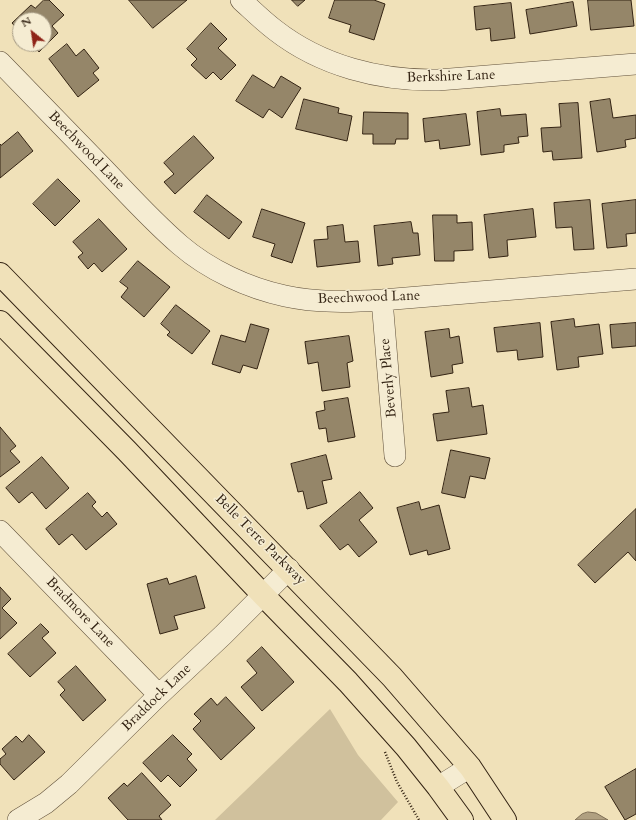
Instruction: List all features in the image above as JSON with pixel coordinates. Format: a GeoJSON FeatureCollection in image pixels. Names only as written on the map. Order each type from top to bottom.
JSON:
{"type":"FeatureCollection","features":[{"type":"Feature","properties":{"kind":"main road","name":"Belle Terre Parkway"},"geometry":{"type":"LineString","coordinates":[[0,274],[392,676],[470,767],[505,820]]}},
{"type":"Feature","properties":{"kind":"main road"},"geometry":{"type":"LineString","coordinates":[[0,322],[127,451],[373,709],[406,747],[462,820]]}},
{"type":"Feature","properties":{"kind":"street","name":"Berkshire Lane"},"geometry":{"type":"LineString","coordinates":[[241,0],[275,31],[320,57],[345,67],[389,78],[422,81],[636,64]]}},
{"type":"Feature","properties":{"kind":"street","name":"Beechwood Lane"},"geometry":{"type":"LineString","coordinates":[[0,62],[180,246],[204,263],[245,283],[285,296],[303,300],[339,302],[382,300],[636,279]]}},
{"type":"Feature","properties":{"kind":"street","name":"Beverly Place"},"geometry":{"type":"LineString","coordinates":[[382,300],[395,456]]}},
{"type":"Feature","properties":{"kind":"street","name":"Bradmore Lane"},"geometry":{"type":"LineString","coordinates":[[0,531],[159,695]]}},
{"type":"Feature","properties":{"kind":"street","name":"Braddock Lane"},"geometry":{"type":"LineString","coordinates":[[18,820],[46,803],[69,784],[289,569]]}},
{"type":"Feature","properties":{"kind":"street"},"geometry":{"type":"LineString","coordinates":[[438,787],[470,767]]}},
{"type":"Feature","properties":{"kind":"path"},"geometry":{"type":"LineString","coordinates":[[404,795],[419,820]]}},
{"type":"Feature","properties":{"kind":"shaded area"},"geometry":{"type":"Polygon","coordinates":[[[330,709],[358,755],[398,802],[381,820],[215,820],[330,709]]]}},
{"type":"Feature","properties":{"kind":"shaded area"},"geometry":{"type":"Polygon","coordinates":[[[588,812],[596,813],[608,820],[575,820],[582,814],[588,812]]]}},
{"type":"Feature","properties":{"kind":"building"},"geometry":{"type":"Polygon","coordinates":[[[44,0],[49,0],[64,15],[52,26],[52,12],[24,12],[31,5],[35,8],[44,0]]]}},
{"type":"Feature","properties":{"kind":"building"},"geometry":{"type":"Polygon","coordinates":[[[129,0],[187,0],[153,28],[129,0]]]}},
{"type":"Feature","properties":{"kind":"building"},"geometry":{"type":"Polygon","coordinates":[[[292,0],[305,0],[298,6],[292,0]]]}},
{"type":"Feature","properties":{"kind":"building"},"geometry":{"type":"Polygon","coordinates":[[[335,0],[374,0],[385,4],[374,40],[349,32],[351,25],[329,18],[335,0]]]}},
{"type":"Feature","properties":{"kind":"building"},"geometry":{"type":"Polygon","coordinates":[[[588,0],[631,0],[634,26],[591,30],[588,0]]]}},
{"type":"Feature","properties":{"kind":"building"},"geometry":{"type":"Polygon","coordinates":[[[573,2],[577,26],[530,34],[526,10],[573,2]]]}},
{"type":"Feature","properties":{"kind":"building"},"geometry":{"type":"Polygon","coordinates":[[[511,3],[515,38],[491,41],[490,28],[476,30],[474,7],[511,3]]]}},
{"type":"Feature","properties":{"kind":"building"},"geometry":{"type":"Polygon","coordinates":[[[211,23],[227,39],[218,48],[236,65],[221,80],[213,72],[206,79],[191,65],[197,59],[187,49],[211,23]]]}},
{"type":"Feature","properties":{"kind":"building"},"geometry":{"type":"Polygon","coordinates":[[[52,26],[58,33],[52,39],[52,26]]]}},
{"type":"Feature","properties":{"kind":"building"},"geometry":{"type":"Polygon","coordinates":[[[67,44],[76,56],[84,49],[99,68],[93,73],[99,80],[78,97],[49,59],[67,44]]]}},
{"type":"Feature","properties":{"kind":"building"},"geometry":{"type":"Polygon","coordinates":[[[253,75],[274,88],[281,76],[301,88],[282,118],[269,109],[263,118],[236,101],[253,75]]]}},
{"type":"Feature","properties":{"kind":"building"},"geometry":{"type":"Polygon","coordinates":[[[304,99],[339,108],[338,113],[352,116],[347,141],[296,129],[304,99]]]}},
{"type":"Feature","properties":{"kind":"building"},"geometry":{"type":"Polygon","coordinates":[[[610,99],[613,118],[636,115],[636,138],[625,140],[626,147],[597,152],[590,102],[610,99]]]}},
{"type":"Feature","properties":{"kind":"building"},"geometry":{"type":"Polygon","coordinates":[[[578,103],[582,158],[553,160],[552,151],[543,152],[541,128],[561,127],[559,104],[578,103]]]}},
{"type":"Feature","properties":{"kind":"building"},"geometry":{"type":"Polygon","coordinates":[[[500,109],[501,116],[526,114],[528,136],[518,137],[519,143],[504,145],[504,152],[481,155],[477,112],[500,109]]]}},
{"type":"Feature","properties":{"kind":"building"},"geometry":{"type":"Polygon","coordinates":[[[364,112],[408,113],[408,139],[396,139],[395,144],[373,144],[373,134],[363,134],[364,112]]]}},
{"type":"Feature","properties":{"kind":"building"},"geometry":{"type":"Polygon","coordinates":[[[466,114],[470,145],[440,149],[439,140],[425,142],[423,119],[466,114]]]}},
{"type":"Feature","properties":{"kind":"building"},"geometry":{"type":"Polygon","coordinates":[[[18,132],[33,151],[0,178],[0,144],[1,145],[18,132]]]}},
{"type":"Feature","properties":{"kind":"building"},"geometry":{"type":"Polygon","coordinates":[[[194,136],[214,158],[175,194],[164,182],[174,174],[164,163],[194,136]]]}},
{"type":"Feature","properties":{"kind":"building"},"geometry":{"type":"Polygon","coordinates":[[[58,179],[80,201],[55,226],[33,204],[58,179]]]}},
{"type":"Feature","properties":{"kind":"building"},"geometry":{"type":"Polygon","coordinates":[[[207,195],[242,222],[229,239],[194,212],[207,195]]]}},
{"type":"Feature","properties":{"kind":"building"},"geometry":{"type":"Polygon","coordinates":[[[590,200],[594,249],[574,250],[572,227],[556,228],[554,203],[590,200]]]}},
{"type":"Feature","properties":{"kind":"building"},"geometry":{"type":"Polygon","coordinates":[[[636,200],[636,233],[626,234],[627,246],[607,248],[602,204],[636,200]]]}},
{"type":"Feature","properties":{"kind":"building"},"geometry":{"type":"Polygon","coordinates":[[[262,209],[305,223],[292,263],[271,256],[275,244],[253,237],[262,209]]]}},
{"type":"Feature","properties":{"kind":"building"},"geometry":{"type":"Polygon","coordinates":[[[533,209],[536,237],[507,240],[508,256],[489,258],[484,215],[533,209]]]}},
{"type":"Feature","properties":{"kind":"building"},"geometry":{"type":"Polygon","coordinates":[[[433,215],[457,215],[457,223],[472,222],[473,250],[454,251],[454,261],[435,261],[433,215]]]}},
{"type":"Feature","properties":{"kind":"building"},"geometry":{"type":"Polygon","coordinates":[[[99,219],[127,249],[102,272],[94,263],[88,269],[78,257],[83,253],[73,242],[99,219]]]}},
{"type":"Feature","properties":{"kind":"building"},"geometry":{"type":"Polygon","coordinates":[[[411,222],[413,233],[418,233],[420,255],[392,258],[393,264],[378,266],[374,226],[411,222]]]}},
{"type":"Feature","properties":{"kind":"building"},"geometry":{"type":"Polygon","coordinates":[[[343,225],[345,242],[358,241],[360,262],[317,267],[314,240],[328,239],[327,227],[343,225]]]}},
{"type":"Feature","properties":{"kind":"building"},"geometry":{"type":"Polygon","coordinates":[[[138,261],[170,287],[144,317],[121,297],[128,288],[120,282],[138,261]]]}},
{"type":"Feature","properties":{"kind":"building"},"geometry":{"type":"Polygon","coordinates":[[[176,305],[210,331],[192,354],[167,335],[170,332],[161,324],[176,305]]]}},
{"type":"Feature","properties":{"kind":"building"},"geometry":{"type":"Polygon","coordinates":[[[574,319],[575,327],[599,324],[603,354],[578,357],[579,367],[557,370],[551,322],[574,319]]]}},
{"type":"Feature","properties":{"kind":"building"},"geometry":{"type":"Polygon","coordinates":[[[540,323],[543,357],[518,360],[517,350],[497,352],[494,328],[540,323]]]}},
{"type":"Feature","properties":{"kind":"building"},"geometry":{"type":"Polygon","coordinates":[[[636,323],[636,346],[612,348],[610,325],[636,323]]]}},
{"type":"Feature","properties":{"kind":"building"},"geometry":{"type":"Polygon","coordinates":[[[251,324],[269,329],[257,369],[243,365],[240,373],[212,364],[221,335],[245,342],[251,324]]]}},
{"type":"Feature","properties":{"kind":"building"},"geometry":{"type":"Polygon","coordinates":[[[449,329],[450,338],[459,336],[463,363],[452,365],[453,373],[431,377],[425,332],[449,329]]]}},
{"type":"Feature","properties":{"kind":"building"},"geometry":{"type":"Polygon","coordinates":[[[349,336],[353,361],[347,363],[350,387],[322,391],[318,362],[308,364],[305,342],[349,336]]]}},
{"type":"Feature","properties":{"kind":"building"},"geometry":{"type":"Polygon","coordinates":[[[469,388],[472,407],[483,405],[487,434],[437,441],[433,414],[449,412],[446,391],[469,388]]]}},
{"type":"Feature","properties":{"kind":"building"},"geometry":{"type":"Polygon","coordinates":[[[348,398],[355,437],[328,442],[326,428],[319,429],[316,412],[325,410],[324,402],[348,398]]]}},
{"type":"Feature","properties":{"kind":"building"},"geometry":{"type":"Polygon","coordinates":[[[0,427],[16,446],[10,451],[20,462],[0,477],[0,427]]]}},
{"type":"Feature","properties":{"kind":"building"},"geometry":{"type":"Polygon","coordinates":[[[451,450],[490,458],[485,479],[470,476],[465,498],[442,493],[451,450]]]}},
{"type":"Feature","properties":{"kind":"building"},"geometry":{"type":"Polygon","coordinates":[[[326,455],[332,479],[322,481],[327,503],[307,509],[303,491],[298,492],[291,464],[326,455]]]}},
{"type":"Feature","properties":{"kind":"building"},"geometry":{"type":"Polygon","coordinates":[[[42,457],[69,488],[46,509],[32,492],[19,503],[6,488],[42,457]]]}},
{"type":"Feature","properties":{"kind":"building"},"geometry":{"type":"Polygon","coordinates":[[[360,492],[373,508],[359,520],[377,542],[359,557],[348,544],[340,550],[320,526],[360,492]]]}},
{"type":"Feature","properties":{"kind":"building"},"geometry":{"type":"Polygon","coordinates":[[[88,493],[96,502],[92,506],[102,517],[107,512],[117,524],[86,550],[72,534],[59,545],[46,529],[88,493]]]}},
{"type":"Feature","properties":{"kind":"building"},"geometry":{"type":"Polygon","coordinates":[[[419,502],[421,510],[439,505],[450,549],[428,555],[427,550],[410,555],[397,508],[419,502]]]}},
{"type":"Feature","properties":{"kind":"building"},"geometry":{"type":"Polygon","coordinates":[[[636,509],[636,561],[628,552],[595,583],[578,565],[636,509]]]}},
{"type":"Feature","properties":{"kind":"building"},"geometry":{"type":"Polygon","coordinates":[[[196,576],[205,608],[174,616],[178,629],[160,634],[147,584],[167,578],[169,584],[196,576]]]}},
{"type":"Feature","properties":{"kind":"building"},"geometry":{"type":"Polygon","coordinates":[[[0,587],[11,599],[2,608],[17,623],[0,639],[0,587]]]}},
{"type":"Feature","properties":{"kind":"building"},"geometry":{"type":"Polygon","coordinates":[[[41,624],[49,632],[42,638],[56,653],[30,677],[8,654],[41,624]]]}},
{"type":"Feature","properties":{"kind":"building"},"geometry":{"type":"Polygon","coordinates":[[[262,647],[294,682],[262,711],[241,687],[257,673],[247,661],[262,647]]]}},
{"type":"Feature","properties":{"kind":"building"},"geometry":{"type":"Polygon","coordinates":[[[76,666],[106,700],[83,721],[60,695],[65,690],[58,682],[76,666]]]}},
{"type":"Feature","properties":{"kind":"building"},"geometry":{"type":"Polygon","coordinates":[[[226,697],[255,728],[221,760],[193,729],[201,721],[194,714],[211,698],[217,705],[226,697]]]}},
{"type":"Feature","properties":{"kind":"building"},"geometry":{"type":"Polygon","coordinates":[[[29,735],[45,752],[14,780],[0,764],[0,759],[6,754],[2,749],[16,736],[22,742],[29,735]]]}},
{"type":"Feature","properties":{"kind":"building"},"geometry":{"type":"Polygon","coordinates":[[[173,735],[192,754],[187,759],[197,770],[180,787],[168,775],[161,782],[143,763],[173,735]]]}},
{"type":"Feature","properties":{"kind":"building"},"geometry":{"type":"Polygon","coordinates":[[[636,769],[636,814],[625,820],[605,787],[636,769]]]}},
{"type":"Feature","properties":{"kind":"building"},"geometry":{"type":"Polygon","coordinates":[[[142,773],[171,805],[159,816],[162,820],[128,820],[108,798],[124,783],[127,786],[142,773]]]}}]}
